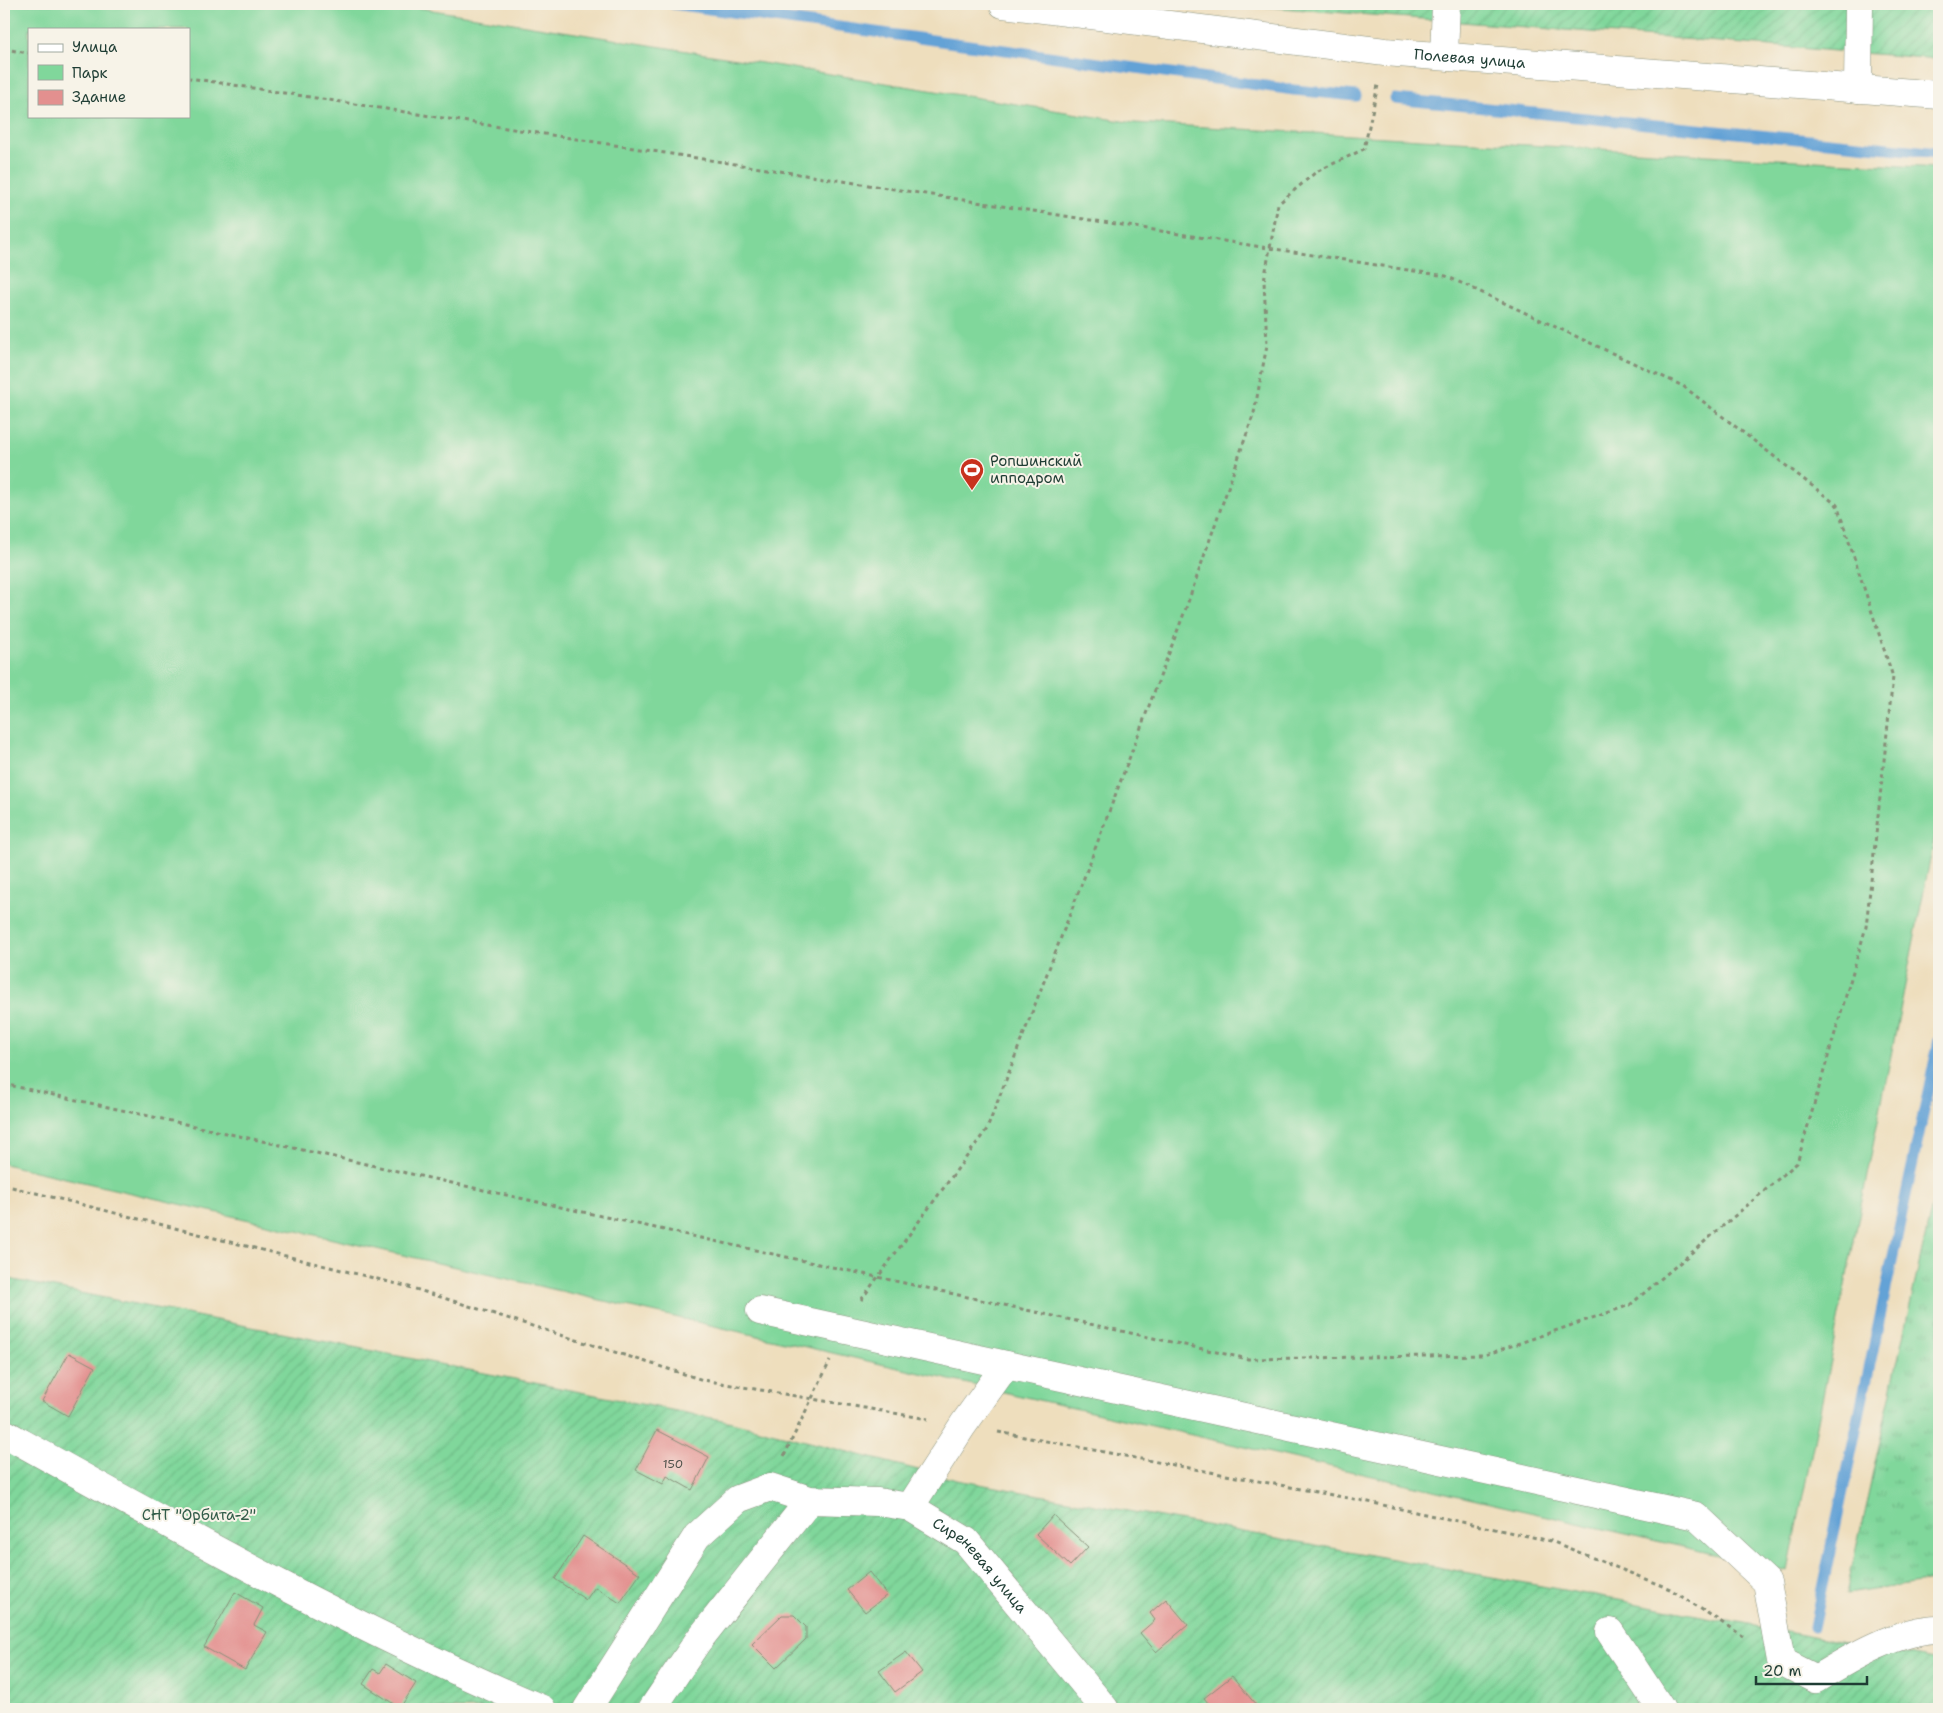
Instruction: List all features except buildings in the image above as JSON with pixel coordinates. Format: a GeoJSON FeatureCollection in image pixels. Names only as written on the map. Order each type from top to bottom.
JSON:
{"type":"FeatureCollection","features":[{"type":"Feature","properties":{"kind":"street","name":"Полевая улица"},"geometry":{"type":"LineString","coordinates":[[1003,4],[1067,8],[1385,52],[1939,95]]}},
{"type":"Feature","properties":{"kind":"street"},"geometry":{"type":"LineString","coordinates":[[1444,56],[1446,4]]}},
{"type":"Feature","properties":{"kind":"street"},"geometry":{"type":"LineString","coordinates":[[1858,89],[1859,4]]}},
{"type":"Feature","properties":{"kind":"street"},"geometry":{"type":"LineString","coordinates":[[760,1311],[1696,1516],[1767,1582],[1781,1661],[1816,1679],[1859,1653],[1924,1629],[1939,1629]]}},
{"type":"Feature","properties":{"kind":"street"},"geometry":{"type":"LineString","coordinates":[[910,1507],[962,1425],[1006,1365]]}},
{"type":"Feature","properties":{"kind":"street"},"geometry":{"type":"LineString","coordinates":[[4,1433],[257,1573],[475,1681],[542,1709]]}},
{"type":"Feature","properties":{"kind":"street"},"geometry":{"type":"LineString","coordinates":[[588,1709],[697,1536],[738,1499],[770,1486]]}},
{"type":"Feature","properties":{"kind":"street","name":"Сиреневая улица"},"geometry":{"type":"LineString","coordinates":[[770,1486],[810,1500],[878,1502],[910,1507],[966,1540],[1104,1709]]}},
{"type":"Feature","properties":{"kind":"street"},"geometry":{"type":"LineString","coordinates":[[659,1707],[698,1641],[810,1500]]}},
{"type":"Feature","properties":{"kind":"street"},"geometry":{"type":"LineString","coordinates":[[1610,1632],[1661,1709]]}},
{"type":"Feature","properties":{"kind":"path"},"geometry":{"type":"LineString","coordinates":[[4,49],[28,53]]}},
{"type":"Feature","properties":{"kind":"path"},"geometry":{"type":"LineString","coordinates":[[770,1486],[811,1398],[860,1301],[987,1129],[1091,861],[1186,608],[1254,413],[1267,345],[1264,281],[1278,204],[1316,172],[1364,149],[1385,52]]}},
{"type":"Feature","properties":{"kind":"path"},"geometry":{"type":"LineString","coordinates":[[4,1084],[1248,1359],[1486,1355],[1630,1306],[1797,1163],[1866,928],[1893,677],[1837,505],[1683,386],[1446,276],[190,78]]}},
{"type":"Feature","properties":{"kind":"path"},"geometry":{"type":"LineString","coordinates":[[4,1185],[409,1288],[703,1380],[962,1425],[1359,1500],[1551,1541],[1670,1589],[1781,1661]]}},
{"type":"Feature","properties":{"kind":"green space","name":"Ропшинский ипподром"},"geometry":{"type":"Polygon","coordinates":[[[4,4],[395,4],[1134,123],[1939,168],[1939,815],[1788,1571],[4,1164],[4,4]]]}},
{"type":"Feature","properties":{"kind":"green space"},"geometry":{"type":"Polygon","coordinates":[[[1229,4],[1939,4],[1939,59],[1229,4]]]}},
{"type":"Feature","properties":{"kind":"green space"},"geometry":{"type":"Polygon","coordinates":[[[1939,1174],[1939,1580],[1846,1594],[1939,1174]]]}},
{"type":"Feature","properties":{"kind":"green space","name":"СНТ \"Орбита-2\""},"geometry":{"type":"Polygon","coordinates":[[[4,1278],[732,1422],[957,1480],[1591,1595],[1939,1661],[1939,1709],[4,1709],[4,1278]]]}},
{"type":"Feature","properties":{"kind":"waterway"},"geometry":{"type":"LineString","coordinates":[[673,4],[1294,90],[1356,96]]}},
{"type":"Feature","properties":{"kind":"waterway"},"geometry":{"type":"LineString","coordinates":[[1395,99],[1939,153]]}},
{"type":"Feature","properties":{"kind":"waterway"},"geometry":{"type":"LineString","coordinates":[[1814,1627],[1939,1040]]}},
{"type":"Feature","properties":{"kind":"place","name":"Ропшинский ипподром"},"geometry":{"type":"Point","coordinates":[972,491]}}]}
